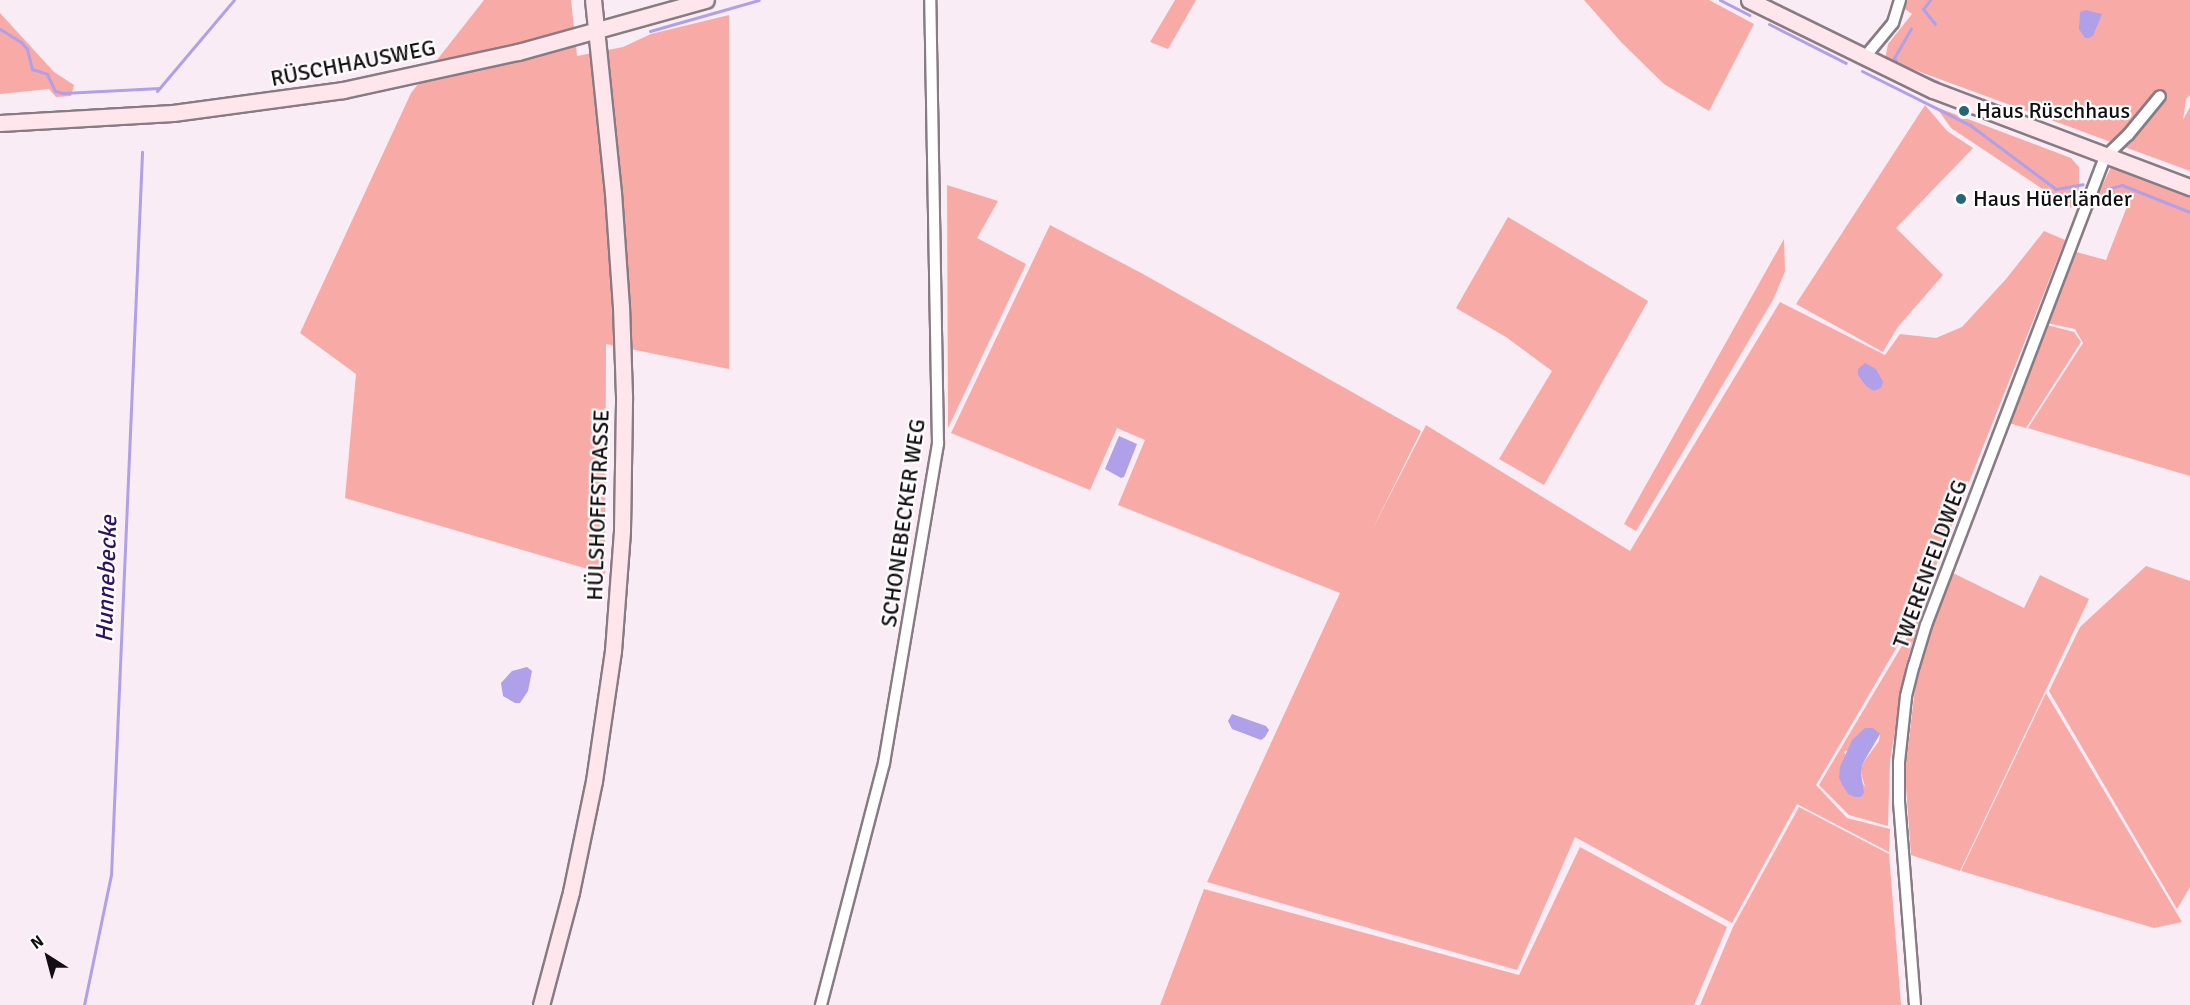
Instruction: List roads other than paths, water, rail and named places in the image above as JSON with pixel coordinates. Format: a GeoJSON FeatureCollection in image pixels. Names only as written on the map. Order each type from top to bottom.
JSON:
{"type":"FeatureCollection","features":[{"type":"Feature","properties":{"kind":"main road","name":"HÜLSHOFFSTRASSE"},"geometry":{"type":"LineString","coordinates":[[541,1005],[566,912],[594,781],[610,675],[620,563],[624,428],[621,307],[598,31],[593,0]]}},
{"type":"Feature","properties":{"kind":"main road","name":"RÜSCHHAUSWEG"},"geometry":{"type":"LineString","coordinates":[[0,123],[134,117],[266,102],[409,76],[598,31],[706,0]]}},
{"type":"Feature","properties":{"kind":"main road"},"geometry":{"type":"LineString","coordinates":[[1749,0],[1864,58],[1977,109],[2190,187]]}},
{"type":"Feature","properties":{"kind":"street","name":"SCHONEBECKER WEG"},"geometry":{"type":"LineString","coordinates":[[821,1005],[884,763],[938,444],[930,0]]}},
{"type":"Feature","properties":{"kind":"street"},"geometry":{"type":"LineString","coordinates":[[1864,58],[1893,22],[1900,0]]}},
{"type":"Feature","properties":{"kind":"street"},"geometry":{"type":"LineString","coordinates":[[2105,157],[2128,135],[2160,96]]}},
{"type":"Feature","properties":{"kind":"street","name":"TWERENFELDWEG"},"geometry":{"type":"LineString","coordinates":[[1915,1005],[1899,802],[1899,762],[1906,696],[1926,625],[2105,157]]}},
{"type":"Feature","properties":{"kind":"waterway","name":"Hunnebecke"},"geometry":{"type":"LineString","coordinates":[[157,91],[234,0]]}},
{"type":"Feature","properties":{"kind":"waterway"},"geometry":{"type":"LineString","coordinates":[[650,31],[759,0]]}},
{"type":"Feature","properties":{"kind":"waterway"},"geometry":{"type":"LineString","coordinates":[[1720,0],[1749,15]]}},
{"type":"Feature","properties":{"kind":"waterway"},"geometry":{"type":"LineString","coordinates":[[1930,0],[1923,9],[1935,24]]}},
{"type":"Feature","properties":{"kind":"waterway"},"geometry":{"type":"LineString","coordinates":[[1769,24],[1846,63]]}},
{"type":"Feature","properties":{"kind":"waterway"},"geometry":{"type":"LineString","coordinates":[[1898,65],[1894,58],[1911,28]]}},
{"type":"Feature","properties":{"kind":"waterway"},"geometry":{"type":"LineString","coordinates":[[0,29],[21,42],[27,49],[32,69],[47,74],[55,91],[63,93],[160,88]]}},
{"type":"Feature","properties":{"kind":"waterway"},"geometry":{"type":"LineString","coordinates":[[1907,69],[1938,82]]}},
{"type":"Feature","properties":{"kind":"waterway"},"geometry":{"type":"LineString","coordinates":[[1862,71],[1970,125],[2056,189],[2083,184]]}},
{"type":"Feature","properties":{"kind":"waterway","name":"Hunnebecke"},"geometry":{"type":"LineString","coordinates":[[84,1005],[111,875],[142,152]]}},
{"type":"Feature","properties":{"kind":"waterway"},"geometry":{"type":"LineString","coordinates":[[2107,189],[2122,185],[2190,212]]}},
{"type":"Feature","properties":{"kind":"place","name":"Haus Rüschhaus"},"geometry":{"type":"Point","coordinates":[1964,111]}},
{"type":"Feature","properties":{"kind":"place","name":"Haus Hüerländer"},"geometry":{"type":"Point","coordinates":[1961,199]}}]}
